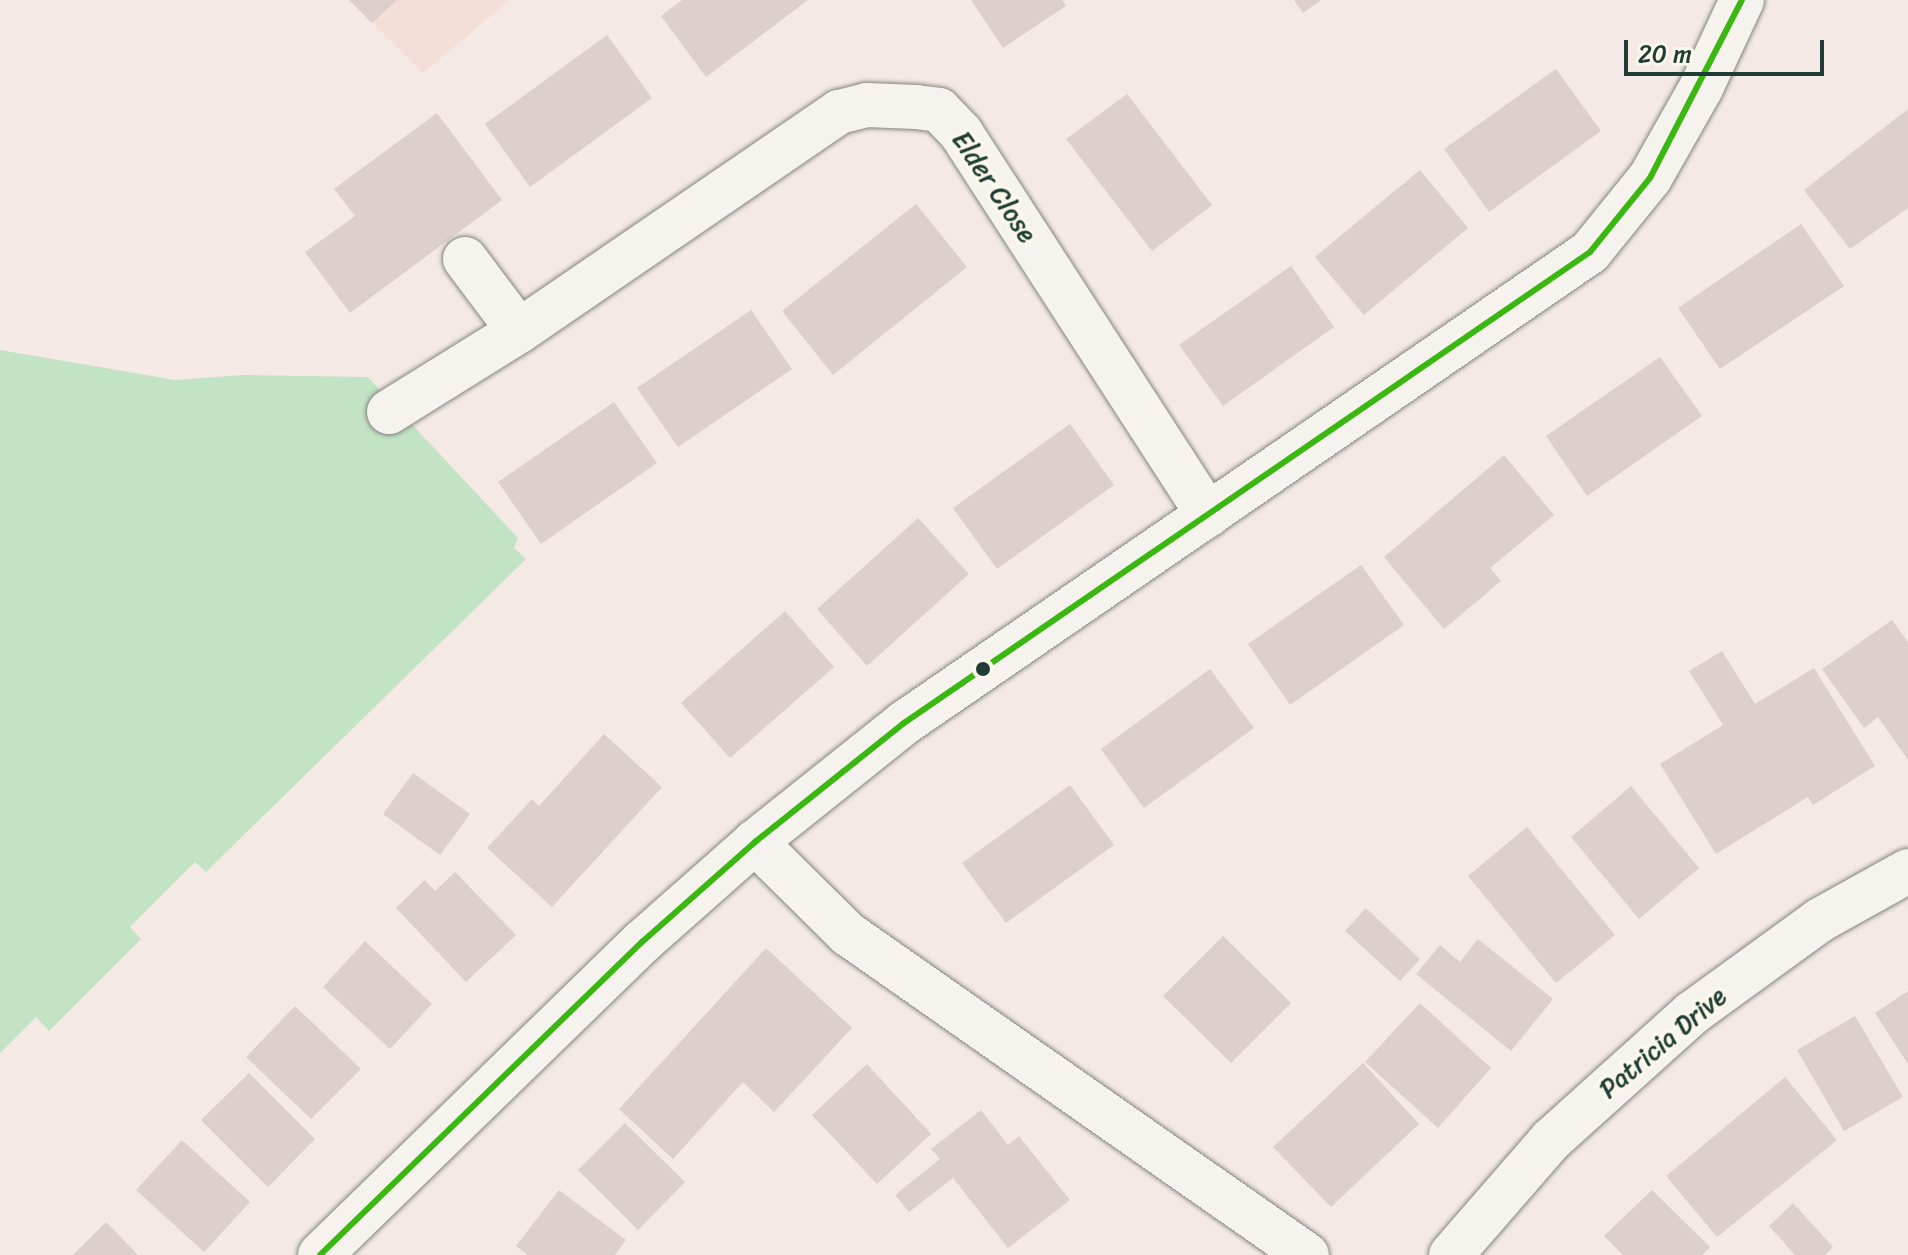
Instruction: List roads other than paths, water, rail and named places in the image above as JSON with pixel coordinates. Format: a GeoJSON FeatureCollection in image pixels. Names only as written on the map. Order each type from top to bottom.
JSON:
{"type":"FeatureCollection","features":[{"type":"Feature","properties":{"kind":"street"},"geometry":{"type":"LineString","coordinates":[[320,1255],[642,942],[755,842],[904,723],[1590,252],[1650,178],[1677,134],[1742,0]]}},
{"type":"Feature","properties":{"kind":"street","name":"Elder Close"},"geometry":{"type":"LineString","coordinates":[[389,412],[519,331],[839,112],[867,105],[939,110],[961,133],[1208,515]]}},
{"type":"Feature","properties":{"kind":"street"},"geometry":{"type":"LineString","coordinates":[[465,259],[519,331]]}},
{"type":"Feature","properties":{"kind":"street"},"geometry":{"type":"LineString","coordinates":[[755,842],[848,934],[1307,1255]]}},
{"type":"Feature","properties":{"kind":"street","name":"Patricia Drive"},"geometry":{"type":"LineString","coordinates":[[1451,1255],[1551,1140],[1692,1013],[1820,920],[1908,871]]}}]}
